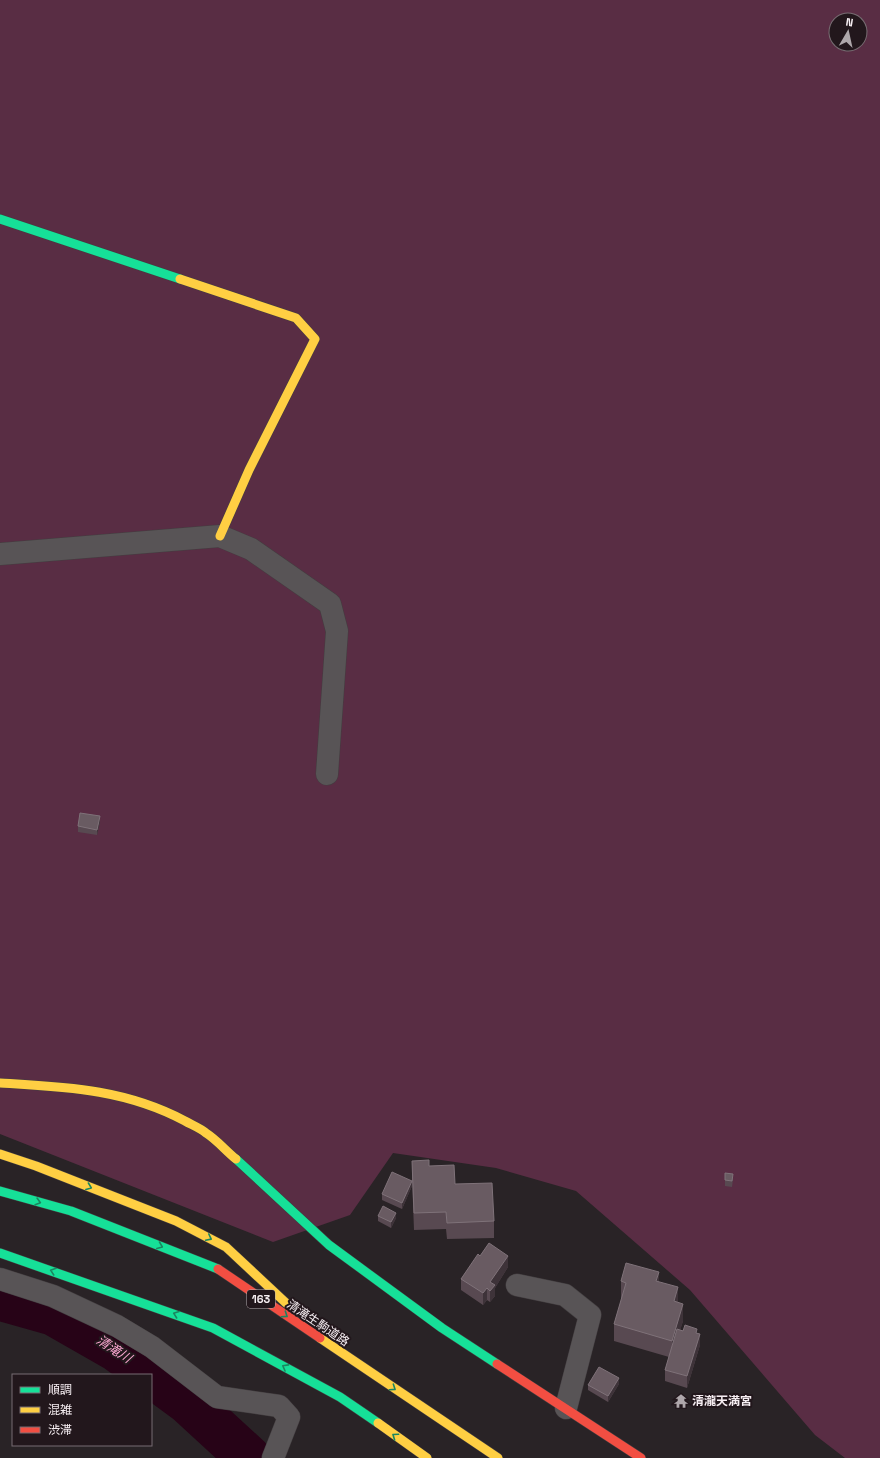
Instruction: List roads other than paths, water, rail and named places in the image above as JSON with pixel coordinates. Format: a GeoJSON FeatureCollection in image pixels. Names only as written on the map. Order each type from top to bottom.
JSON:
{"type":"FeatureCollection","features":[{"type":"Feature","properties":{"kind":"main road"},"geometry":{"type":"LineString","coordinates":[[0,219],[296,318],[315,339],[249,470],[220,536]]}},
{"type":"Feature","properties":{"kind":"main road"},"geometry":{"type":"LineString","coordinates":[[0,1083],[74,1088],[116,1095],[144,1103],[173,1115],[207,1133],[329,1245],[442,1328],[641,1458]]}},
{"type":"Feature","properties":{"kind":"main road","name":"163"},"geometry":{"type":"LineString","coordinates":[[0,1154],[36,1166],[176,1221],[226,1247],[338,1352]]}},
{"type":"Feature","properties":{"kind":"main road","name":"清滝生駒道路"},"geometry":{"type":"LineString","coordinates":[[0,1191],[71,1211],[216,1268],[338,1352],[498,1458]]}},
{"type":"Feature","properties":{"kind":"main road"},"geometry":{"type":"LineString","coordinates":[[0,1253],[213,1328],[340,1397],[427,1458]]}},
{"type":"Feature","properties":{"kind":"street"},"geometry":{"type":"LineString","coordinates":[[0,554],[220,536],[251,549],[330,604],[337,632],[327,774]]}},
{"type":"Feature","properties":{"kind":"street"},"geometry":{"type":"LineString","coordinates":[[0,1279],[53,1296],[117,1326],[152,1347],[217,1397],[279,1406],[289,1417],[273,1458]]}},
{"type":"Feature","properties":{"kind":"street"},"geometry":{"type":"LineString","coordinates":[[517,1285],[565,1295],[590,1315],[566,1408]]}},
{"type":"Feature","properties":{"kind":"waterway","name":"清滝川"},"geometry":{"type":"LineString","coordinates":[[0,1298],[53,1313],[116,1349],[150,1374]]}},
{"type":"Feature","properties":{"kind":"waterway","name":"清滝川"},"geometry":{"type":"LineString","coordinates":[[152,1376],[188,1402],[249,1458]]}},
{"type":"Feature","properties":{"kind":"place","name":"清瀧天満宮"},"geometry":{"type":"Point","coordinates":[681,1401]}}]}
